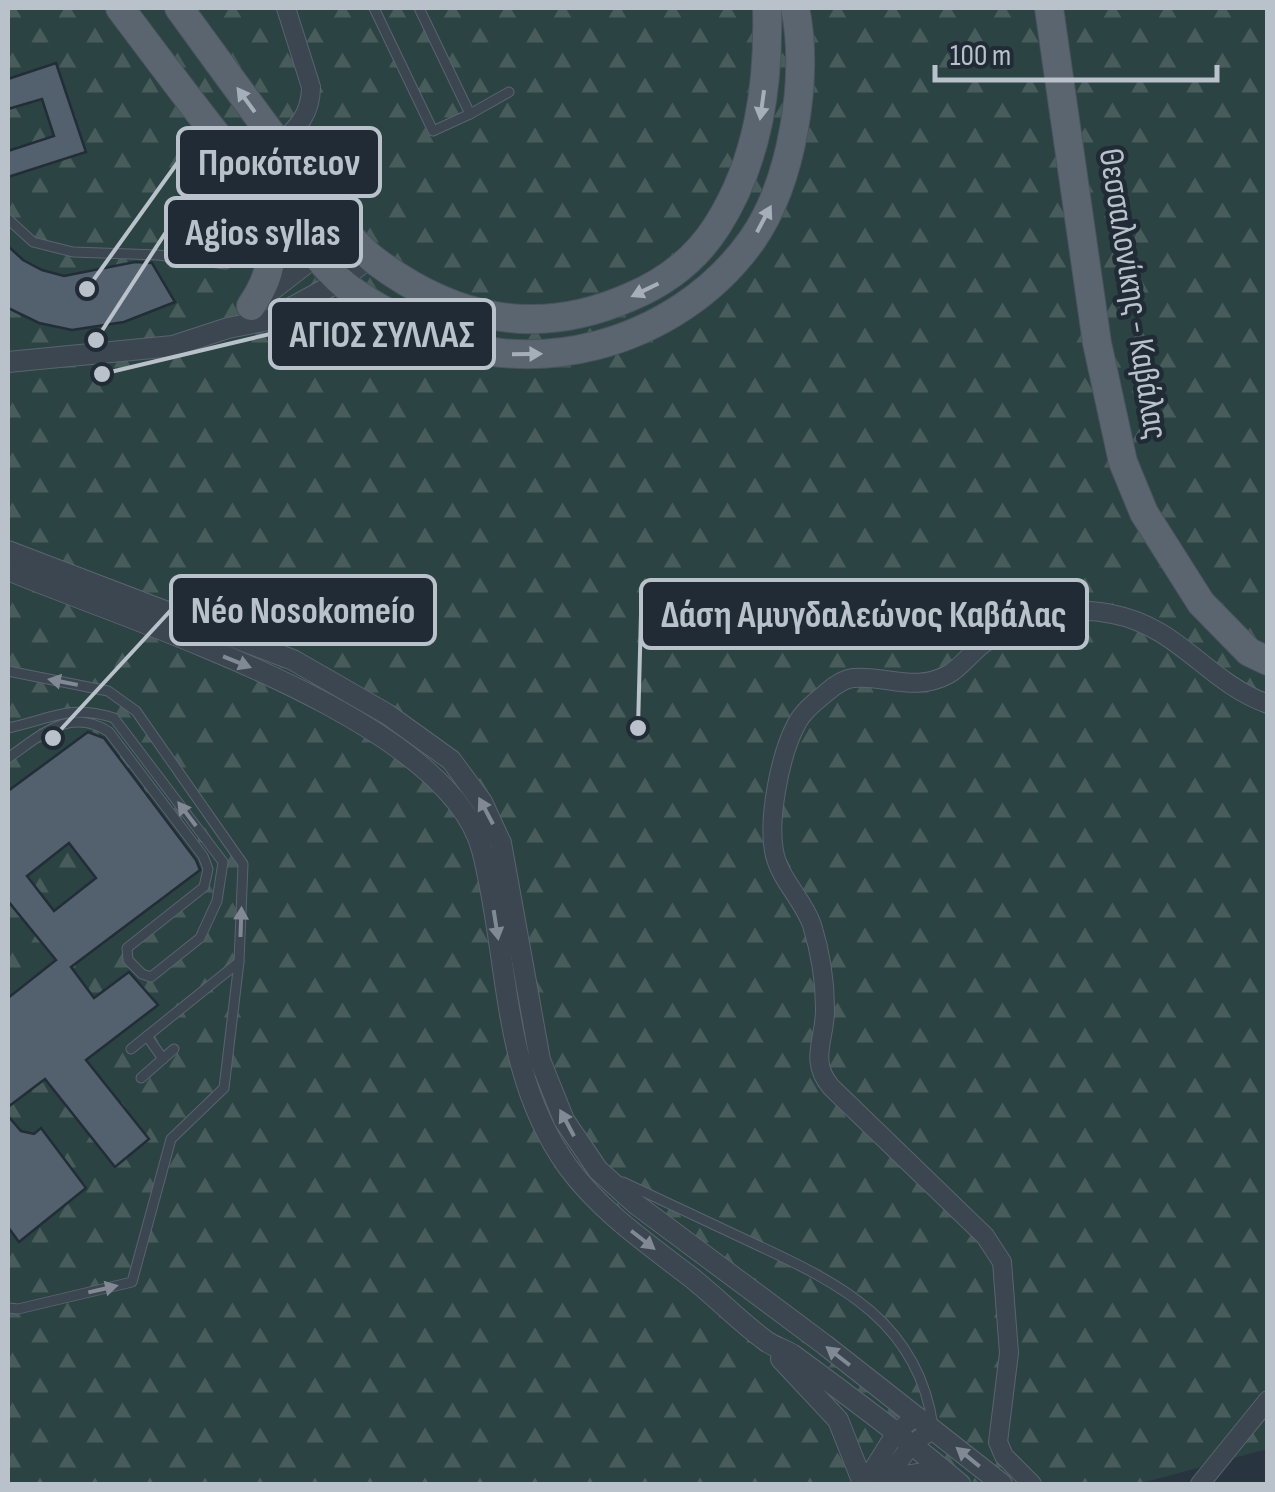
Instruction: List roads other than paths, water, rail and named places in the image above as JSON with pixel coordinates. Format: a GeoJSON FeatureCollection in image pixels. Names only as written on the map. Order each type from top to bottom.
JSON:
{"type":"FeatureCollection","features":[{"type":"Feature","properties":{"kind":"main road"},"geometry":{"type":"LineString","coordinates":[[120,8],[243,168],[340,281],[412,326],[490,353],[556,353],[611,343],[678,310],[711,286],[734,262],[770,209],[784,170],[794,125],[800,30],[795,8]]}},
{"type":"Feature","properties":{"kind":"main road"},"geometry":{"type":"LineString","coordinates":[[180,8],[278,145],[370,257],[426,293],[463,309],[525,321],[554,320],[599,309],[649,289],[672,276],[717,226],[745,172],[757,136],[767,66],[767,8]]}},
{"type":"Feature","properties":{"kind":"main road","name":"Θεσσαλονίκης - Καβάλας"},"geometry":{"type":"LineString","coordinates":[[1049,8],[1097,343],[1116,444],[1144,513],[1192,590],[1230,635],[1268,662]]}},
{"type":"Feature","properties":{"kind":"main road"},"geometry":{"type":"LineString","coordinates":[[243,168],[268,234],[272,260],[270,275],[251,306]]}},
{"type":"Feature","properties":{"kind":"street"},"geometry":{"type":"LineString","coordinates":[[278,145],[298,127],[311,98],[286,8]]}},
{"type":"Feature","properties":{"kind":"street"},"geometry":{"type":"LineString","coordinates":[[228,328],[347,232]]}},
{"type":"Feature","properties":{"kind":"street"},"geometry":{"type":"LineString","coordinates":[[12,365],[174,346],[278,316],[340,281],[370,257]]}},
{"type":"Feature","properties":{"kind":"street"},"geometry":{"type":"LineString","coordinates":[[8,542],[37,563]]}},
{"type":"Feature","properties":{"kind":"street"},"geometry":{"type":"LineString","coordinates":[[8,551],[292,660],[387,714],[451,760],[482,802],[502,843],[540,1060],[564,1120],[599,1171],[671,1232],[1002,1484]]}},
{"type":"Feature","properties":{"kind":"street"},"geometry":{"type":"LineString","coordinates":[[8,570],[290,683],[431,772],[456,799],[478,838],[491,893],[516,1052],[532,1104],[546,1133],[580,1182],[609,1212],[772,1345],[838,1420],[874,1483]]}},
{"type":"Feature","properties":{"kind":"street"},"geometry":{"type":"LineString","coordinates":[[1032,1484],[1004,1456],[998,1442],[1009,1353],[1002,1262],[985,1236],[831,1086],[819,1066],[818,1044],[826,1009],[820,961],[808,915],[781,871],[774,851],[774,816],[788,744],[804,713],[838,683],[850,678],[902,685],[935,681],[953,672],[980,646],[1010,628],[1041,616],[1076,611],[1111,613],[1153,626],[1222,680],[1268,704]]}},
{"type":"Feature","properties":{"kind":"street"},"geometry":{"type":"LineString","coordinates":[[772,1345],[789,1353],[957,1484]]}},
{"type":"Feature","properties":{"kind":"street"},"geometry":{"type":"LineString","coordinates":[[1200,1484],[1268,1400]]}},
{"type":"Feature","properties":{"kind":"street"},"geometry":{"type":"LineString","coordinates":[[874,1483],[915,1416]]}},
{"type":"Feature","properties":{"kind":"street"},"geometry":{"type":"LineString","coordinates":[[903,1440],[933,1429]]}},
{"type":"Feature","properties":{"kind":"street"},"geometry":{"type":"LineString","coordinates":[[874,1483],[923,1473],[957,1484]]}},
{"type":"Feature","properties":{"kind":"lane"},"geometry":{"type":"LineString","coordinates":[[374,8],[433,131],[510,92]]}},
{"type":"Feature","properties":{"kind":"lane"},"geometry":{"type":"LineString","coordinates":[[419,8],[470,114]]}},
{"type":"Feature","properties":{"kind":"lane"},"geometry":{"type":"LineString","coordinates":[[8,219],[33,242],[72,252],[158,255],[224,264],[233,261],[237,254],[231,225]]}},
{"type":"Feature","properties":{"kind":"lane"},"geometry":{"type":"LineString","coordinates":[[8,671],[108,691],[136,711],[243,864],[239,962],[224,1088],[171,1140],[132,1282],[18,1309],[8,1308]]}},
{"type":"Feature","properties":{"kind":"lane"},"geometry":{"type":"LineString","coordinates":[[8,728],[66,712],[88,710],[114,718],[223,862],[217,901],[200,938],[151,977],[128,960],[127,948],[204,887],[208,869],[204,856],[109,732],[92,721],[68,722],[8,758]]}},
{"type":"Feature","properties":{"kind":"lane"},"geometry":{"type":"LineString","coordinates":[[38,722],[46,732]]}},
{"type":"Feature","properties":{"kind":"lane"},"geometry":{"type":"LineString","coordinates":[[132,1048],[239,962]]}},
{"type":"Feature","properties":{"kind":"lane"},"geometry":{"type":"LineString","coordinates":[[147,1036],[163,1059]]}},
{"type":"Feature","properties":{"kind":"lane"},"geometry":{"type":"LineString","coordinates":[[141,1078],[174,1048]]}},
{"type":"Feature","properties":{"kind":"lane"},"geometry":{"type":"LineString","coordinates":[[599,1171],[779,1256],[860,1300],[905,1349],[927,1398],[933,1429]]}},
{"type":"Feature","properties":{"kind":"place","name":"Προκόπειον"},"geometry":{"type":"Point","coordinates":[87,289]}},
{"type":"Feature","properties":{"kind":"place","name":"Agios syllas"},"geometry":{"type":"Point","coordinates":[96,340]}},
{"type":"Feature","properties":{"kind":"place","name":"ΑΓΙΟΣ ΣΥΛΛΑΣ"},"geometry":{"type":"Point","coordinates":[102,374]}},
{"type":"Feature","properties":{"kind":"place","name":"Δάση Αμυγδαλεώνος Καβάλας"},"geometry":{"type":"Point","coordinates":[638,728]}},
{"type":"Feature","properties":{"kind":"place","name":"Néo Nosokomeío"},"geometry":{"type":"Point","coordinates":[53,738]}}]}
